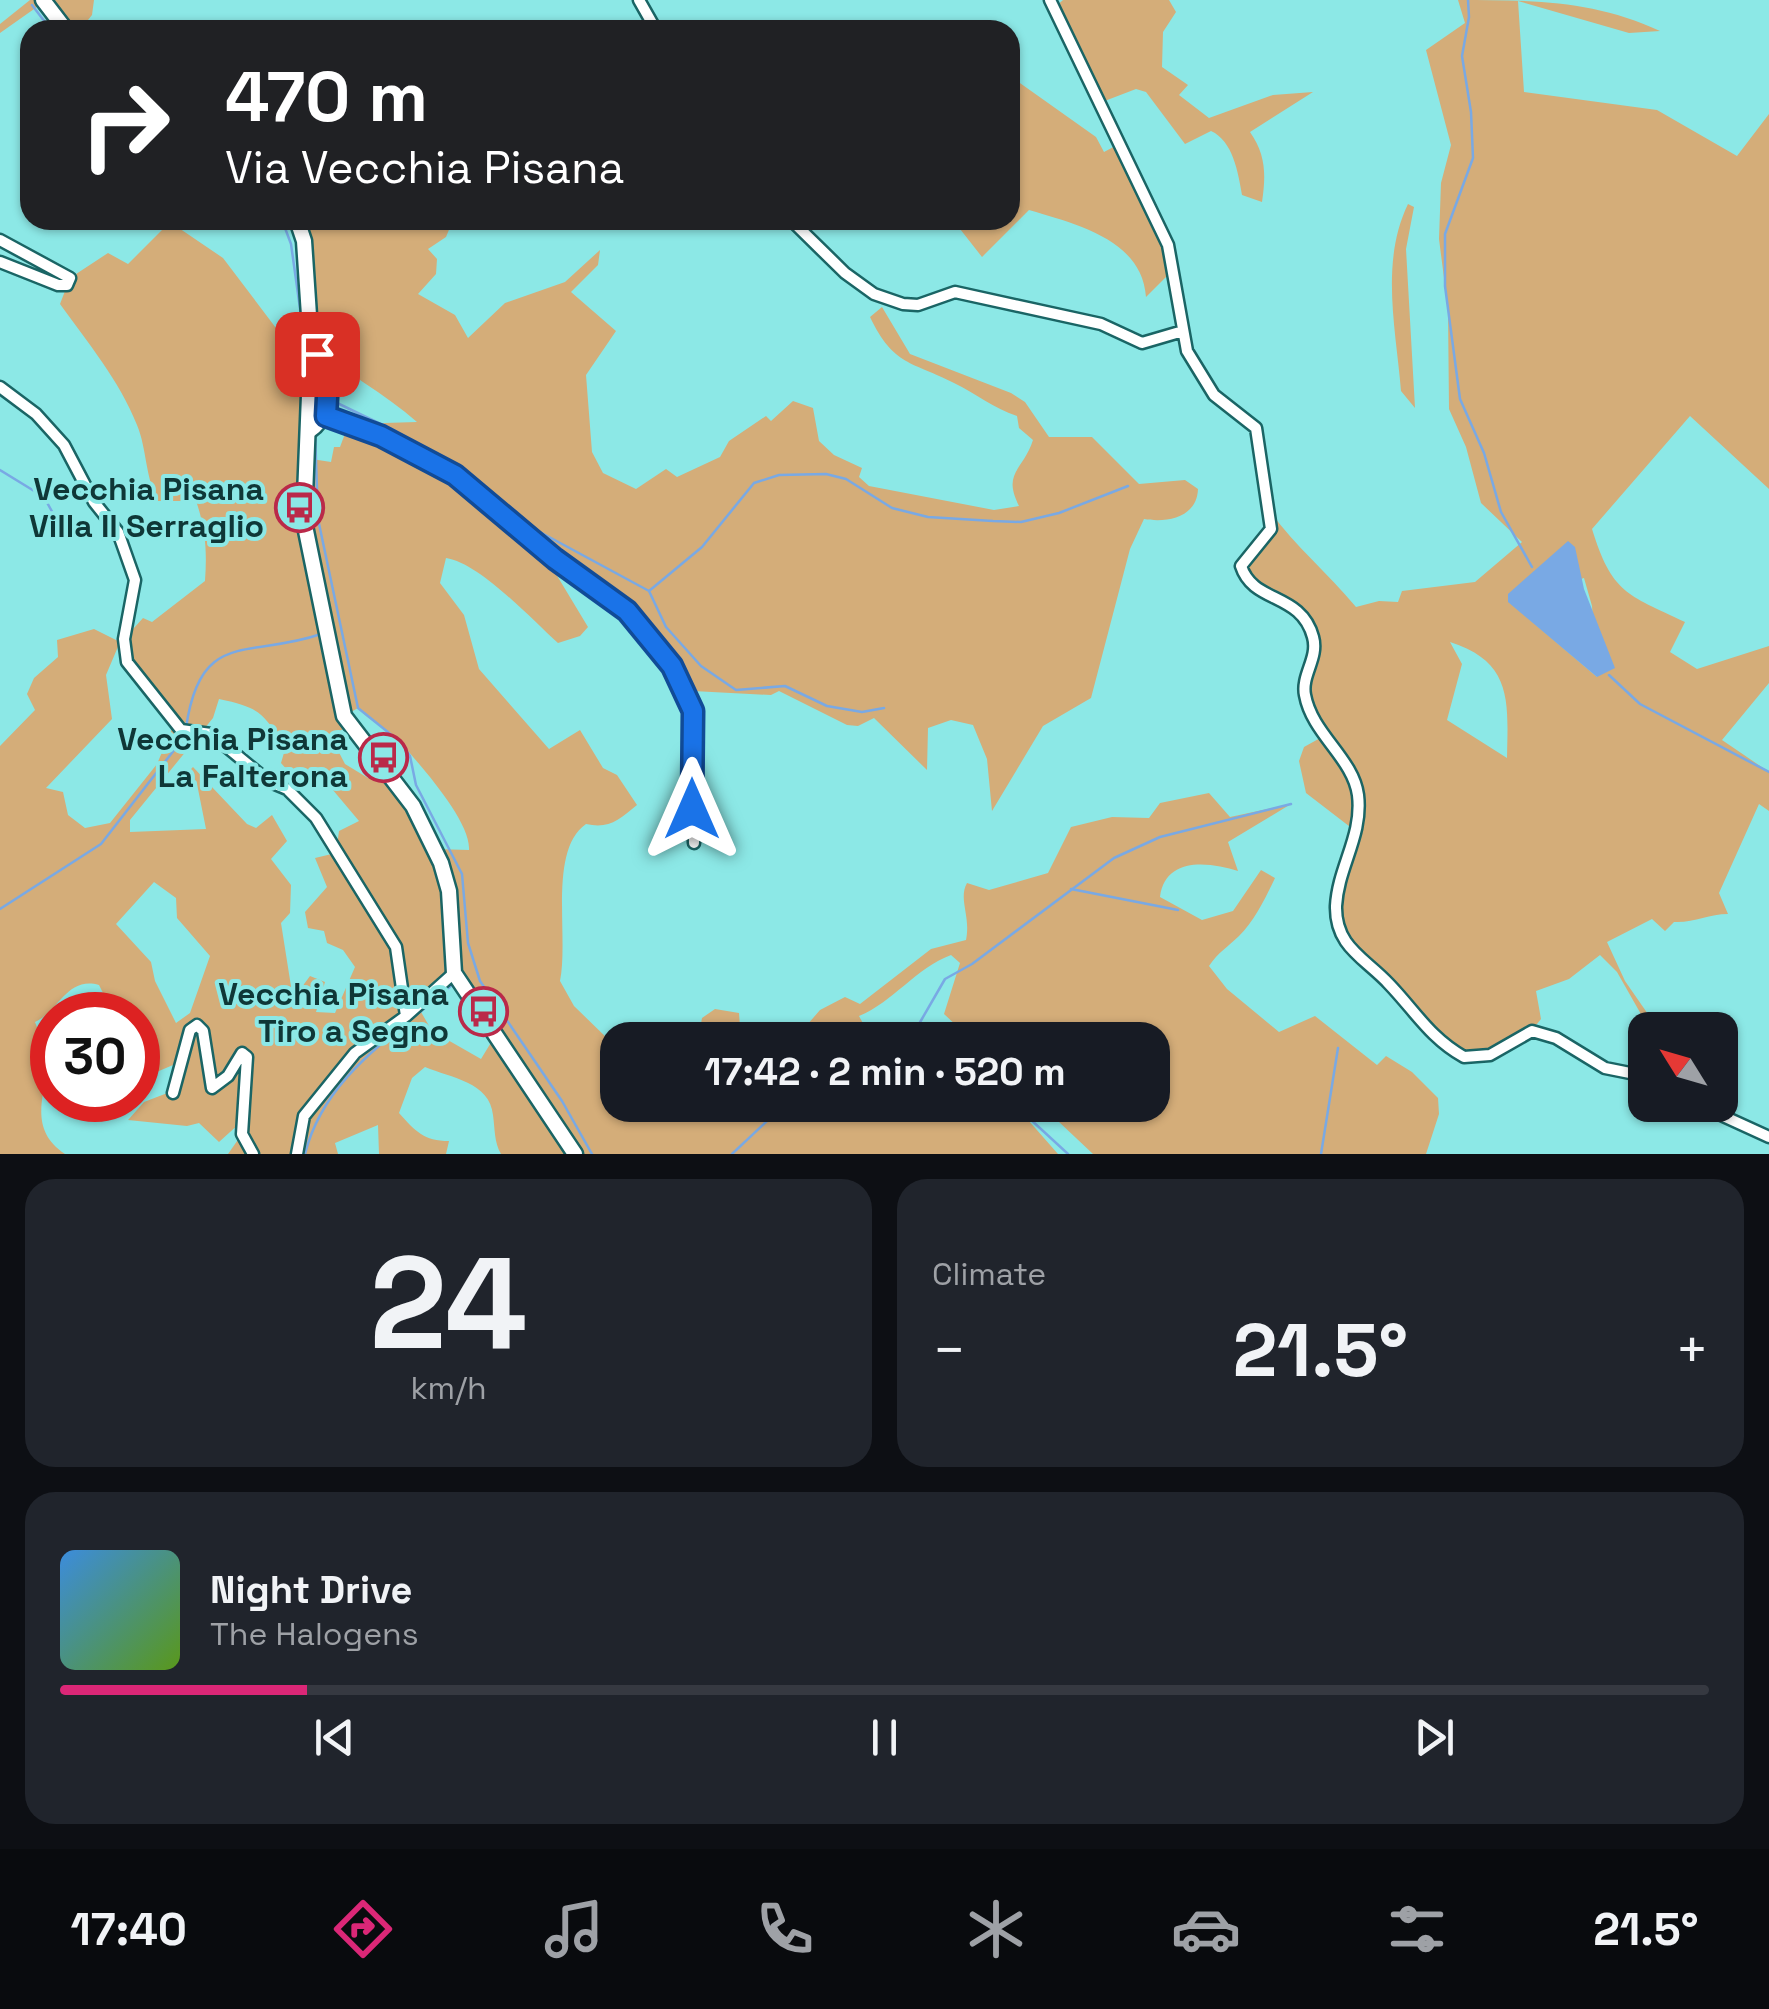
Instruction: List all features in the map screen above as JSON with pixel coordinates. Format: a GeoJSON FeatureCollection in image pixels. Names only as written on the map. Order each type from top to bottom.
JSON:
{"type":"FeatureCollection","features":[{"type":"Feature","properties":{"kind":"main road"},"geometry":{"type":"LineString","coordinates":[[300,230],[304,241],[311,345],[306,535],[344,716],[406,794],[440,863],[449,890],[454,972],[575,1154]]}},
{"type":"Feature","properties":{"kind":"street"},"geometry":{"type":"LineString","coordinates":[[1050,0],[1168,245],[1188,351],[1214,396],[1250,422],[1259,436],[1271,529],[1241,566],[1250,582],[1299,609],[1308,622],[1315,653],[1304,692],[1322,738],[1354,780],[1358,794],[1358,833],[1336,905],[1339,929],[1348,948],[1388,983],[1412,1017],[1464,1057],[1490,1054],[1532,1031],[1556,1038],[1606,1068],[1628,1073]]}},
{"type":"Feature","properties":{"kind":"street"},"geometry":{"type":"LineString","coordinates":[[801,230],[845,273],[874,294],[903,304],[918,304],[955,292],[1101,324],[1142,343],[1183,331]]}},
{"type":"Feature","properties":{"kind":"street"},"geometry":{"type":"LineString","coordinates":[[0,240],[70,278],[66,285],[58,285],[0,262]]}},
{"type":"Feature","properties":{"kind":"street"},"geometry":{"type":"LineString","coordinates":[[306,434],[326,416],[328,379],[311,345]]}},
{"type":"Feature","properties":{"kind":"street"},"geometry":{"type":"LineString","coordinates":[[0,387],[36,414],[64,445],[94,502],[118,532],[135,580],[126,623],[127,662],[185,731],[211,734],[268,782],[287,789],[316,818],[396,947],[406,1016]]}},
{"type":"Feature","properties":{"kind":"street"},"geometry":{"type":"LineString","coordinates":[[326,416],[381,436],[455,475],[555,559],[627,611],[672,666],[693,711],[694,843]]}},
{"type":"Feature","properties":{"kind":"street"},"geometry":{"type":"LineString","coordinates":[[298,1154],[304,1116],[318,1096],[367,1042],[406,1016],[454,972]]}},
{"type":"Feature","properties":{"kind":"street"},"geometry":{"type":"LineString","coordinates":[[173,1092],[190,1030],[197,1024],[212,1088],[228,1076],[242,1054],[247,1057],[242,1134],[252,1154]]}},
{"type":"Feature","properties":{"kind":"street"},"geometry":{"type":"LineString","coordinates":[[1736,1122],[1769,1137]]}},
{"type":"Feature","properties":{"kind":"shaded area"},"geometry":{"type":"Polygon","coordinates":[[[30,0],[94,0],[88,20],[58,20],[44,2],[0,33],[0,24],[30,0]]]}},
{"type":"Feature","properties":{"kind":"shaded area"},"geometry":{"type":"Polygon","coordinates":[[[1063,0],[1169,0],[1176,12],[1163,32],[1162,67],[1188,85],[1179,95],[1209,118],[1273,95],[1313,92],[1250,132],[1264,166],[1262,202],[1242,195],[1229,150],[1211,131],[1185,144],[1146,92],[1136,89],[1102,102],[1054,8],[1063,0]]]}},
{"type":"Feature","properties":{"kind":"shaded area"},"geometry":{"type":"Polygon","coordinates":[[[1458,0],[1512,0],[1587,8],[1660,31],[1629,33],[1518,1],[1524,92],[1657,110],[1737,156],[1769,114],[1769,489],[1690,416],[1592,529],[1607,567],[1624,589],[1685,622],[1670,652],[1697,669],[1769,646],[1769,683],[1722,740],[1769,772],[1769,811],[1759,804],[1719,893],[1728,914],[1674,922],[1665,931],[1652,919],[1607,942],[1625,981],[1647,1012],[1640,1012],[1617,972],[1600,955],[1569,979],[1536,991],[1541,1019],[1525,1035],[1496,1050],[1464,1057],[1348,948],[1336,905],[1358,833],[1306,793],[1299,761],[1304,747],[1322,737],[1304,692],[1315,653],[1308,622],[1250,582],[1243,558],[1265,540],[1269,510],[1356,607],[1379,601],[1398,602],[1402,591],[1475,582],[1522,542],[1481,503],[1466,447],[1449,409],[1448,309],[1439,239],[1441,183],[1451,145],[1426,50],[1465,23],[1458,0]],[[1584,578],[1508,601],[1597,677],[1592,606],[1584,578]],[[1450,642],[1462,664],[1447,720],[1507,758],[1503,686],[1486,661],[1450,642]]]}},
{"type":"Feature","properties":{"kind":"shaded area"},"geometry":{"type":"Polygon","coordinates":[[[1020,83],[1096,137],[1104,152],[1121,143],[1174,269],[1146,297],[1142,277],[1119,248],[1085,228],[1029,210],[1020,219],[1020,83]]]}},
{"type":"Feature","properties":{"kind":"shaded area"},"geometry":{"type":"Polygon","coordinates":[[[1408,204],[1414,207],[1406,249],[1415,408],[1401,391],[1392,296],[1394,249],[1408,204]]]}},
{"type":"Feature","properties":{"kind":"shaded area"},"geometry":{"type":"Polygon","coordinates":[[[162,230],[182,230],[223,258],[301,361],[305,458],[331,462],[334,447],[340,447],[349,423],[366,430],[384,423],[417,422],[311,345],[298,230],[449,230],[446,237],[428,249],[437,259],[436,274],[418,294],[455,315],[468,338],[505,303],[565,282],[600,250],[598,265],[571,292],[616,331],[586,375],[592,452],[603,473],[636,489],[666,469],[677,477],[720,457],[729,441],[766,416],[771,421],[793,401],[813,408],[819,441],[834,455],[862,468],[859,477],[869,486],[994,510],[1019,506],[1013,478],[1033,440],[1019,428],[1017,416],[896,354],[870,317],[882,307],[910,354],[1011,393],[1025,402],[1049,437],[1092,437],[1139,484],[1185,480],[1198,489],[1192,506],[1179,516],[1144,519],[1130,549],[1091,698],[1043,726],[992,811],[987,759],[973,725],[951,720],[928,728],[927,770],[874,718],[858,726],[847,725],[779,691],[771,695],[693,691],[691,680],[669,650],[664,653],[601,589],[570,573],[553,569],[588,627],[580,636],[558,643],[490,581],[460,562],[446,558],[440,583],[464,615],[479,669],[549,749],[580,730],[603,768],[617,775],[637,805],[613,822],[586,824],[574,836],[563,874],[560,981],[574,1006],[600,1031],[600,1122],[1030,1122],[1058,1154],[501,1154],[485,1095],[468,1083],[425,1067],[412,1078],[399,1113],[421,1134],[449,1141],[446,1154],[379,1154],[378,1125],[335,1143],[338,1154],[228,1154],[242,1134],[240,1123],[219,1142],[199,1123],[187,1126],[148,1122],[160,1122],[160,1096],[170,1092],[180,1062],[160,1071],[160,992],[102,992],[99,985],[88,984],[69,992],[30,992],[30,1122],[42,1122],[48,1137],[65,1154],[0,1154],[0,746],[35,710],[27,694],[34,678],[58,657],[57,640],[94,629],[120,642],[106,675],[112,719],[46,788],[63,792],[68,815],[85,828],[110,823],[157,764],[174,724],[132,673],[124,639],[143,618],[152,622],[205,581],[205,541],[196,501],[158,501],[130,408],[60,304],[70,278],[108,253],[128,264],[162,230]],[[219,699],[213,718],[130,820],[130,832],[206,829],[197,784],[186,774],[193,767],[247,824],[256,828],[272,815],[287,841],[271,859],[291,885],[290,913],[281,923],[293,999],[310,976],[325,982],[316,1012],[335,1013],[355,967],[343,950],[327,943],[324,931],[308,928],[305,912],[327,887],[315,858],[336,853],[339,831],[359,821],[327,783],[302,787],[281,763],[286,746],[259,714],[219,699]],[[358,708],[344,716],[348,724],[332,739],[345,764],[368,778],[384,766],[434,849],[469,850],[462,824],[431,779],[401,743],[358,708]],[[154,882],[116,924],[151,962],[155,981],[176,1023],[190,1013],[210,956],[177,918],[176,898],[154,882]],[[454,973],[417,1005],[432,1031],[481,1059],[495,1036],[454,973]]]}},
{"type":"Feature","properties":{"kind":"shaded area"},"geometry":{"type":"Polygon","coordinates":[[[961,230],[1009,230],[982,257],[961,230]]]}},
{"type":"Feature","properties":{"kind":"shaded area"},"geometry":{"type":"Polygon","coordinates":[[[1209,793],[1230,817],[1291,804],[1228,842],[1238,871],[1202,864],[1179,868],[1170,874],[1160,897],[1202,920],[1233,911],[1261,870],[1275,878],[1250,923],[1209,966],[1227,989],[1279,1032],[1315,1016],[1377,1065],[1386,1056],[1412,1072],[1438,1098],[1439,1114],[1426,1154],[1093,1154],[1059,1122],[1170,1122],[1170,1022],[953,1022],[944,1014],[960,963],[951,955],[859,1016],[862,1022],[810,1022],[820,1010],[845,997],[860,1004],[931,949],[966,940],[967,883],[989,890],[1048,873],[1071,827],[1112,817],[1149,818],[1160,803],[1209,793]]]}},
{"type":"Feature","properties":{"kind":"shaded area"},"geometry":{"type":"Polygon","coordinates":[[[715,1009],[739,1013],[740,1022],[701,1022],[715,1009]]]}},
{"type":"Feature","properties":{"kind":"water"},"geometry":{"type":"Polygon","coordinates":[[[1568,541],[1575,547],[1584,589],[1615,668],[1597,677],[1508,602],[1508,594],[1568,541]]]}},
{"type":"Feature","properties":{"kind":"waterway"},"geometry":{"type":"LineString","coordinates":[[1468,0],[1462,56],[1473,158],[1445,234],[1445,286],[1460,399],[1484,453],[1501,512],[1532,567]]}},
{"type":"Feature","properties":{"kind":"waterway"},"geometry":{"type":"LineString","coordinates":[[32,5],[43,20]]}},
{"type":"Feature","properties":{"kind":"waterway"},"geometry":{"type":"LineString","coordinates":[[286,230],[303,330]]}},
{"type":"Feature","properties":{"kind":"waterway"},"geometry":{"type":"LineString","coordinates":[[315,423],[317,367]]}},
{"type":"Feature","properties":{"kind":"waterway"},"geometry":{"type":"LineString","coordinates":[[333,401],[395,431],[538,531],[649,591],[666,627],[701,666],[736,690],[785,686],[827,706],[862,712],[884,708]]}},
{"type":"Feature","properties":{"kind":"waterway"},"geometry":{"type":"LineString","coordinates":[[315,431],[318,519],[358,708],[399,741],[410,756],[416,785],[462,874],[468,943],[480,981],[562,1101],[592,1154]]}},
{"type":"Feature","properties":{"kind":"waterway"},"geometry":{"type":"LineString","coordinates":[[0,470],[44,497],[55,517]]}},
{"type":"Feature","properties":{"kind":"waterway"},"geometry":{"type":"LineString","coordinates":[[649,591],[702,547],[754,483],[779,475],[826,474],[846,479],[892,508],[928,517],[1021,522],[1059,513],[1128,486]]}},
{"type":"Feature","properties":{"kind":"waterway"},"geometry":{"type":"LineString","coordinates":[[186,728],[193,696],[203,675],[216,661],[250,648],[321,634]]}},
{"type":"Feature","properties":{"kind":"waterway"},"geometry":{"type":"LineString","coordinates":[[1609,675],[1640,704],[1769,772]]}},
{"type":"Feature","properties":{"kind":"waterway"},"geometry":{"type":"LineString","coordinates":[[0,909],[101,844],[185,736]]}},
{"type":"Feature","properties":{"kind":"waterway"},"geometry":{"type":"LineString","coordinates":[[920,1022],[945,979],[972,964],[1114,858],[1160,837],[1291,804]]}},
{"type":"Feature","properties":{"kind":"waterway"},"geometry":{"type":"LineString","coordinates":[[1071,889],[1178,910]]}},
{"type":"Feature","properties":{"kind":"waterway"},"geometry":{"type":"LineString","coordinates":[[305,1154],[315,1126],[346,1078],[454,983]]}},
{"type":"Feature","properties":{"kind":"waterway"},"geometry":{"type":"LineString","coordinates":[[1321,1154],[1338,1048]]}},
{"type":"Feature","properties":{"kind":"waterway"},"geometry":{"type":"LineString","coordinates":[[732,1154],[766,1122]]}},
{"type":"Feature","properties":{"kind":"waterway"},"geometry":{"type":"LineString","coordinates":[[1033,1122],[1068,1154]]}},
{"type":"Feature","properties":{"kind":"place","name":"Vecchia Pisana Villa Il Serraglio"},"geometry":{"type":"Point","coordinates":[299,507]}},
{"type":"Feature","properties":{"kind":"place","name":"Vecchia Pisana La Falterona"},"geometry":{"type":"Point","coordinates":[383,757]}},
{"type":"Feature","properties":{"kind":"place","name":"Vecchia Pisana Tiro a Segno"},"geometry":{"type":"Point","coordinates":[484,1012]}},
{"type":"Feature","properties":{"kind":"route"},"geometry":{"type":"LineString","coordinates":[[317,354],[328,379],[326,416],[381,436],[455,475],[555,559],[627,611],[672,666],[693,711],[692,809]]}}]}
